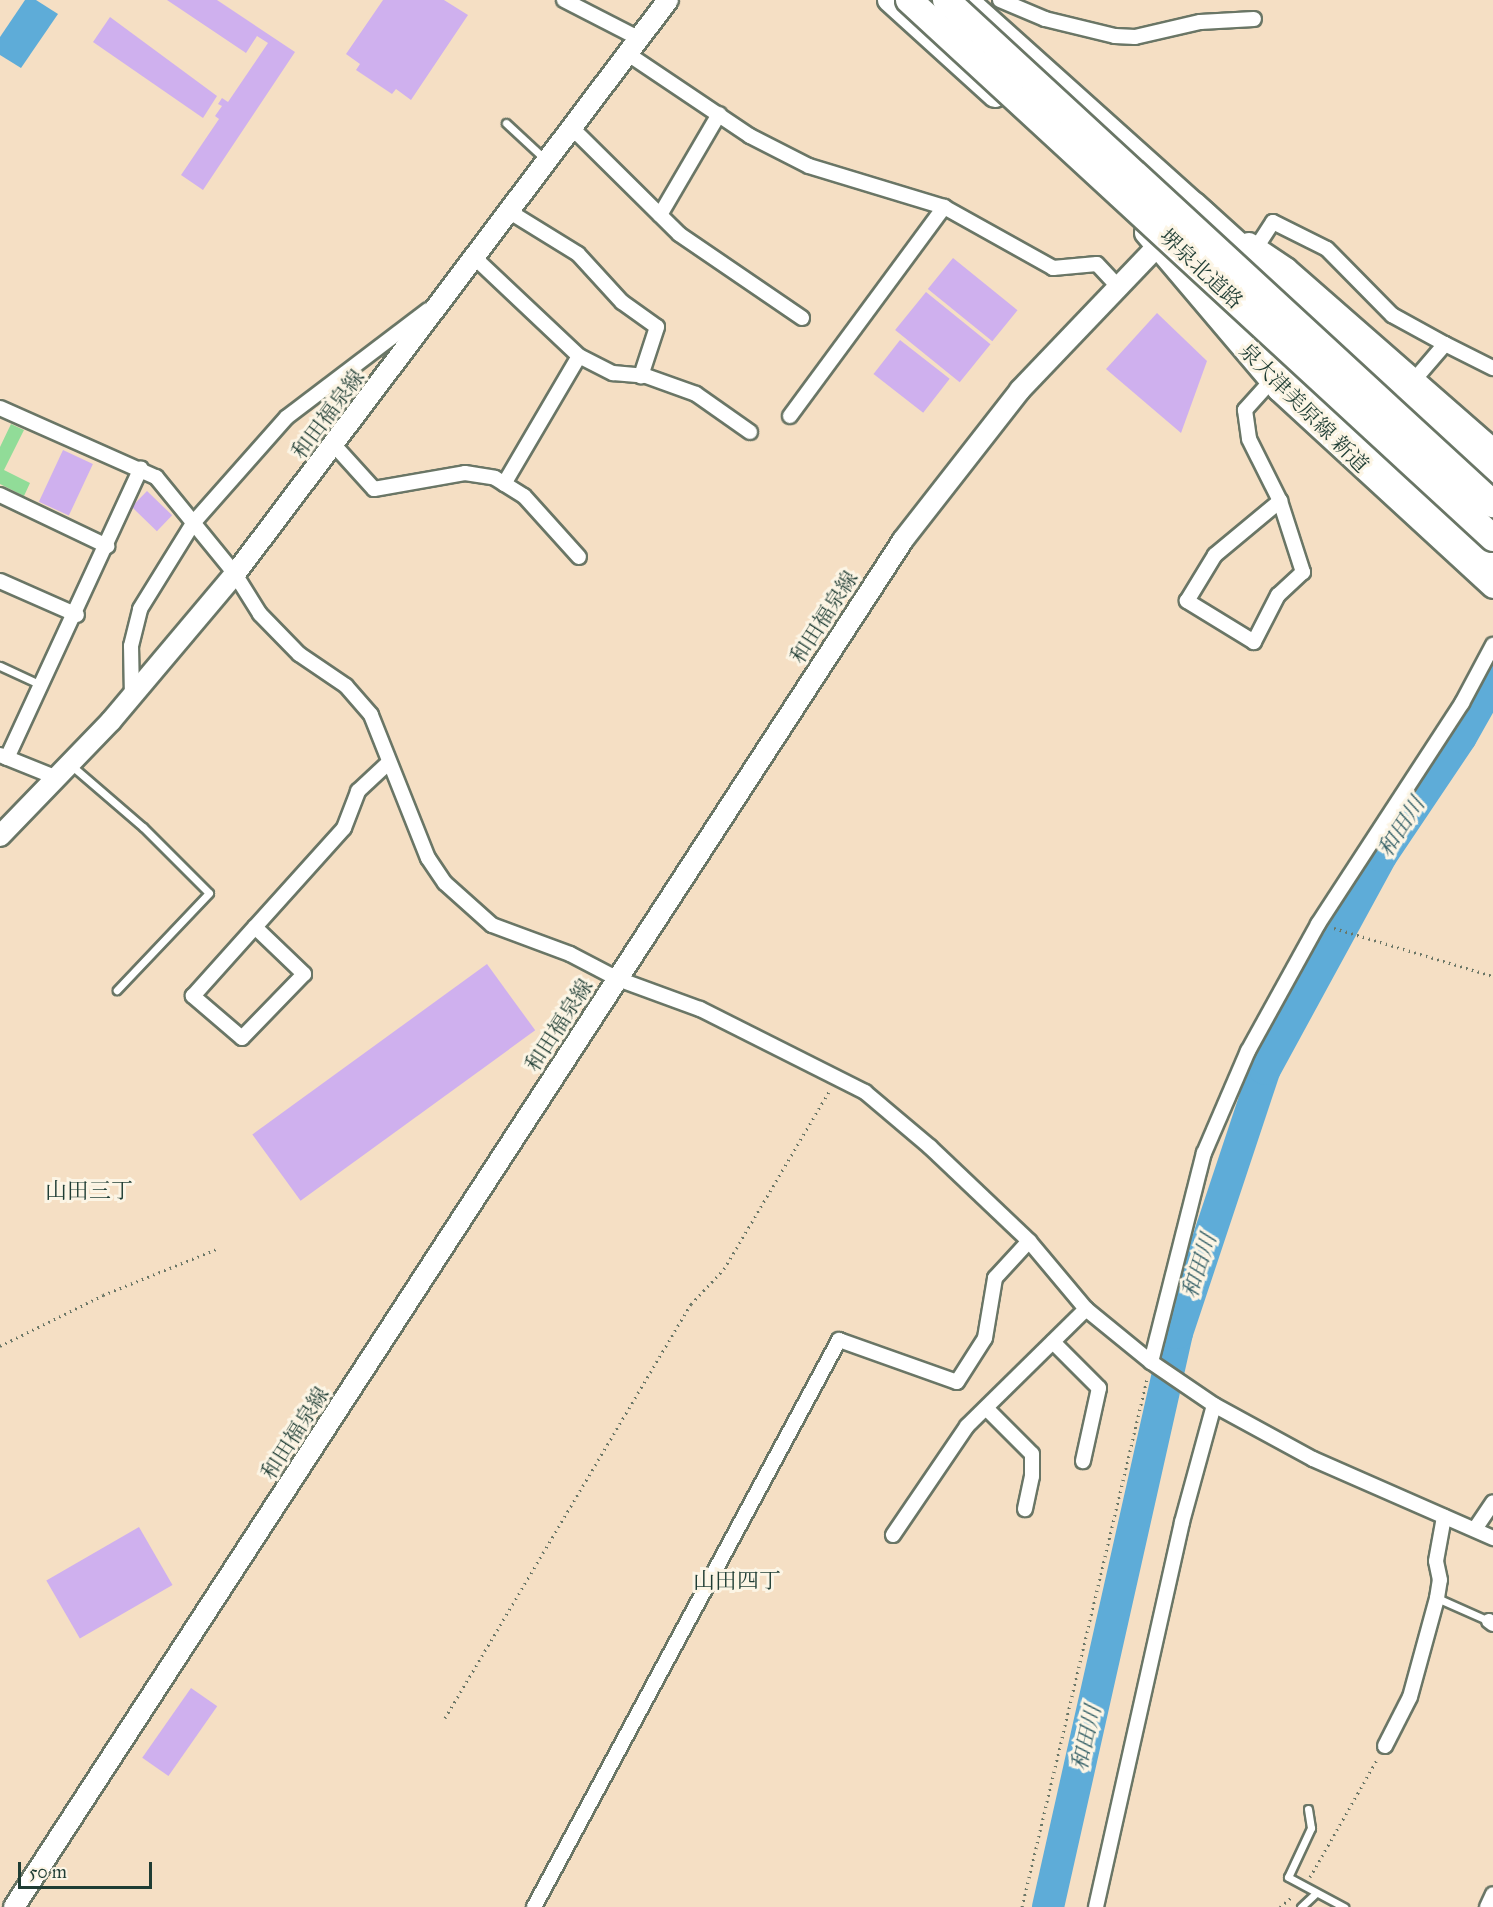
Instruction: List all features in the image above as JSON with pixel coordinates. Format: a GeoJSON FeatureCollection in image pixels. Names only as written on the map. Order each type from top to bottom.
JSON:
{"type":"FeatureCollection","features":[{"type":"Feature","properties":{"kind":"highway","name":"堺泉北道路"},"geometry":{"type":"LineString","coordinates":[[909,0],[1493,538]]}},
{"type":"Feature","properties":{"kind":"highway","name":"堺泉北道路"},"geometry":{"type":"LineString","coordinates":[[946,0],[1493,504]]}},
{"type":"Feature","properties":{"kind":"highway"},"geometry":{"type":"LineString","coordinates":[[1193,205],[1333,328],[1493,476]]}},
{"type":"Feature","properties":{"kind":"highway"},"geometry":{"type":"LineString","coordinates":[[1160,246],[1215,296],[1280,379],[1493,563]]}},
{"type":"Feature","properties":{"kind":"main road","name":"和田福泉線"},"geometry":{"type":"LineString","coordinates":[[0,836],[132,697],[235,574],[335,446],[668,0]]}},
{"type":"Feature","properties":{"kind":"main road"},"geometry":{"type":"LineString","coordinates":[[889,0],[1160,246]]}},
{"type":"Feature","properties":{"kind":"main road"},"geometry":{"type":"LineString","coordinates":[[967,0],[1193,205],[1256,248],[1415,379],[1493,450]]}},
{"type":"Feature","properties":{"kind":"main road","name":"和田福泉線"},"geometry":{"type":"LineString","coordinates":[[14,1907],[903,540],[1020,390],[1120,289],[1160,246],[1193,205]]}},
{"type":"Feature","properties":{"kind":"main road","name":"泉大津美原線 新道"},"geometry":{"type":"LineString","coordinates":[[1280,379],[1493,587]]}},
{"type":"Feature","properties":{"kind":"street"},"geometry":{"type":"LineString","coordinates":[[564,0],[634,46],[750,136],[809,166],[944,207],[1053,268],[1097,264],[1120,289]]}},
{"type":"Feature","properties":{"kind":"street"},"geometry":{"type":"LineString","coordinates":[[1000,0],[1045,19],[1114,36],[1135,37],[1200,22],[1254,19]]}},
{"type":"Feature","properties":{"kind":"street"},"geometry":{"type":"LineString","coordinates":[[660,215],[719,114]]}},
{"type":"Feature","properties":{"kind":"street"},"geometry":{"type":"LineString","coordinates":[[573,129],[679,234],[802,318]]}},
{"type":"Feature","properties":{"kind":"street"},"geometry":{"type":"LineString","coordinates":[[790,416],[944,207]]}},
{"type":"Feature","properties":{"kind":"street"},"geometry":{"type":"LineString","coordinates":[[510,212],[578,254],[622,302],[657,327],[641,376]]}},
{"type":"Feature","properties":{"kind":"street"},"geometry":{"type":"LineString","coordinates":[[1256,248],[1273,222],[1327,249],[1392,315],[1493,368]]}},
{"type":"Feature","properties":{"kind":"street"},"geometry":{"type":"LineString","coordinates":[[475,258],[579,356],[614,373],[641,376],[696,394],[750,432]]}},
{"type":"Feature","properties":{"kind":"street"},"geometry":{"type":"LineString","coordinates":[[132,697],[131,646],[140,609],[195,522],[287,417],[447,296]]}},
{"type":"Feature","properties":{"kind":"street"},"geometry":{"type":"LineString","coordinates":[[1415,379],[1446,344]]}},
{"type":"Feature","properties":{"kind":"street"},"geometry":{"type":"LineString","coordinates":[[504,484],[579,356]]}},
{"type":"Feature","properties":{"kind":"street"},"geometry":{"type":"LineString","coordinates":[[1280,379],[1245,410],[1250,439],[1280,501],[1303,572],[1278,595],[1254,642],[1187,601],[1215,555],[1280,501]]}},
{"type":"Feature","properties":{"kind":"street"},"geometry":{"type":"LineString","coordinates":[[2,412],[141,468],[156,477],[195,522],[235,574],[260,614],[299,654],[346,686],[371,715],[388,763],[428,858],[445,883],[492,925],[570,954],[618,979],[700,1009],[866,1092],[930,1147],[1029,1241],[1086,1309],[1156,1365],[1214,1405],[1312,1459],[1493,1538]]}},
{"type":"Feature","properties":{"kind":"street"},"geometry":{"type":"LineString","coordinates":[[335,446],[374,489],[465,473],[504,484],[524,496],[579,557]]}},
{"type":"Feature","properties":{"kind":"street"},"geometry":{"type":"LineString","coordinates":[[64,771],[4,757],[76,615],[141,468]]}},
{"type":"Feature","properties":{"kind":"street"},"geometry":{"type":"LineString","coordinates":[[0,495],[107,546]]}},
{"type":"Feature","properties":{"kind":"street"},"geometry":{"type":"LineString","coordinates":[[0,581],[76,615]]}},
{"type":"Feature","properties":{"kind":"street"},"geometry":{"type":"LineString","coordinates":[[1156,1365],[1204,1153],[1248,1051],[1318,924],[1462,703],[1493,645]]}},
{"type":"Feature","properties":{"kind":"street"},"geometry":{"type":"LineString","coordinates":[[255,927],[304,974],[242,1038],[194,996],[255,927],[344,828],[358,790],[388,763]]}},
{"type":"Feature","properties":{"kind":"street"},"geometry":{"type":"LineString","coordinates":[[534,1907],[838,1340],[957,1382],[985,1338],[995,1278],[1029,1241]]}},
{"type":"Feature","properties":{"kind":"street"},"geometry":{"type":"LineString","coordinates":[[893,1535],[968,1426],[1086,1309]]}},
{"type":"Feature","properties":{"kind":"street"},"geometry":{"type":"LineString","coordinates":[[1053,1342],[1099,1388],[1083,1461]]}},
{"type":"Feature","properties":{"kind":"street"},"geometry":{"type":"LineString","coordinates":[[1096,1907],[1182,1522],[1214,1405]]}},
{"type":"Feature","properties":{"kind":"street"},"geometry":{"type":"LineString","coordinates":[[986,1408],[1032,1454],[1032,1476],[1025,1509]]}},
{"type":"Feature","properties":{"kind":"street"},"geometry":{"type":"LineString","coordinates":[[1475,1529],[1493,1502]]}},
{"type":"Feature","properties":{"kind":"street"},"geometry":{"type":"LineString","coordinates":[[1385,1746],[1410,1697],[1437,1598],[1440,1580],[1436,1561],[1443,1517]]}},
{"type":"Feature","properties":{"kind":"street"},"geometry":{"type":"LineString","coordinates":[[1487,1907],[1493,1894]]}},
{"type":"Feature","properties":{"kind":"lane"},"geometry":{"type":"LineString","coordinates":[[506,123],[548,162]]}},
{"type":"Feature","properties":{"kind":"lane"},"geometry":{"type":"LineString","coordinates":[[0,666],[42,686]]}},
{"type":"Feature","properties":{"kind":"lane"},"geometry":{"type":"LineString","coordinates":[[64,771],[143,827],[209,893],[117,990]]}},
{"type":"Feature","properties":{"kind":"lane"},"geometry":{"type":"LineString","coordinates":[[1437,1598],[1491,1622]]}},
{"type":"Feature","properties":{"kind":"lane"},"geometry":{"type":"LineString","coordinates":[[1308,1809],[1311,1828],[1288,1877],[1344,1907]]}},
{"type":"Feature","properties":{"kind":"lane"},"geometry":{"type":"LineString","coordinates":[[1301,1907],[1316,1894]]}},
{"type":"Feature","properties":{"kind":"path"},"geometry":{"type":"LineString","coordinates":[[1318,924],[1387,942],[1493,976]]}},
{"type":"Feature","properties":{"kind":"path"},"geometry":{"type":"LineString","coordinates":[[445,1719],[691,1304],[724,1269],[827,1098],[835,1077]]}},
{"type":"Feature","properties":{"kind":"path"},"geometry":{"type":"LineString","coordinates":[[0,1346],[103,1295],[217,1249]]}},
{"type":"Feature","properties":{"kind":"path"},"geometry":{"type":"LineString","coordinates":[[1022,1907],[1156,1365]]}},
{"type":"Feature","properties":{"kind":"path"},"geometry":{"type":"LineString","coordinates":[[1280,1907],[1305,1886],[1385,1746]]}},
{"type":"Feature","properties":{"kind":"green space"},"geometry":{"type":"Polygon","coordinates":[[[11,424],[24,430],[4,470],[30,483],[24,496],[0,484],[0,447],[11,424]]]}},
{"type":"Feature","properties":{"kind":"water"},"geometry":{"type":"Polygon","coordinates":[[[25,0],[36,0],[58,14],[21,68],[0,55],[0,37],[25,0]]]}},
{"type":"Feature","properties":{"kind":"building"},"geometry":{"type":"Polygon","coordinates":[[[167,0],[217,0],[295,52],[203,190],[181,175],[219,119],[215,116],[222,106],[218,104],[222,98],[228,102],[268,43],[257,36],[246,53],[167,0]]]}},
{"type":"Feature","properties":{"kind":"building"},"geometry":{"type":"Polygon","coordinates":[[[383,0],[444,0],[468,15],[411,100],[396,89],[392,94],[356,70],[360,64],[346,54],[383,0]]]}},
{"type":"Feature","properties":{"kind":"building"},"geometry":{"type":"Polygon","coordinates":[[[110,17],[217,96],[203,118],[93,42],[110,17]]]}},
{"type":"Feature","properties":{"kind":"building"},"geometry":{"type":"Polygon","coordinates":[[[953,258],[1018,310],[992,341],[928,289],[953,258]]]}},
{"type":"Feature","properties":{"kind":"building"},"geometry":{"type":"Polygon","coordinates":[[[926,292],[991,344],[960,382],[895,330],[926,292]]]}},
{"type":"Feature","properties":{"kind":"building"},"geometry":{"type":"Polygon","coordinates":[[[1157,313],[1207,361],[1181,433],[1106,369],[1157,313]]]}},
{"type":"Feature","properties":{"kind":"building"},"geometry":{"type":"Polygon","coordinates":[[[900,340],[950,379],[923,413],[874,374],[900,340]]]}},
{"type":"Feature","properties":{"kind":"building"},"geometry":{"type":"Polygon","coordinates":[[[63,450],[93,464],[69,516],[39,502],[63,450]]]}},
{"type":"Feature","properties":{"kind":"building"},"geometry":{"type":"Polygon","coordinates":[[[147,491],[172,515],[157,531],[132,507],[147,491]]]}},
{"type":"Feature","properties":{"kind":"building"},"geometry":{"type":"Polygon","coordinates":[[[487,964],[535,1030],[301,1201],[252,1134],[487,964]]]}},
{"type":"Feature","properties":{"kind":"building"},"geometry":{"type":"Polygon","coordinates":[[[139,1527],[172,1585],[80,1639],[46,1580],[139,1527]]]}},
{"type":"Feature","properties":{"kind":"building"},"geometry":{"type":"Polygon","coordinates":[[[191,1688],[217,1706],[168,1776],[142,1758],[191,1688]]]}},
{"type":"Feature","properties":{"kind":"waterway","name":"和田川"},"geometry":{"type":"LineString","coordinates":[[1048,1907],[1177,1333],[1265,1069],[1381,856],[1461,737],[1493,680]]}},
{"type":"Feature","properties":{"kind":"district","name":"山田三丁"},"geometry":{"type":"Point","coordinates":[89,1191]}},
{"type":"Feature","properties":{"kind":"district","name":"山田四丁"},"geometry":{"type":"Point","coordinates":[737,1581]}}]}
